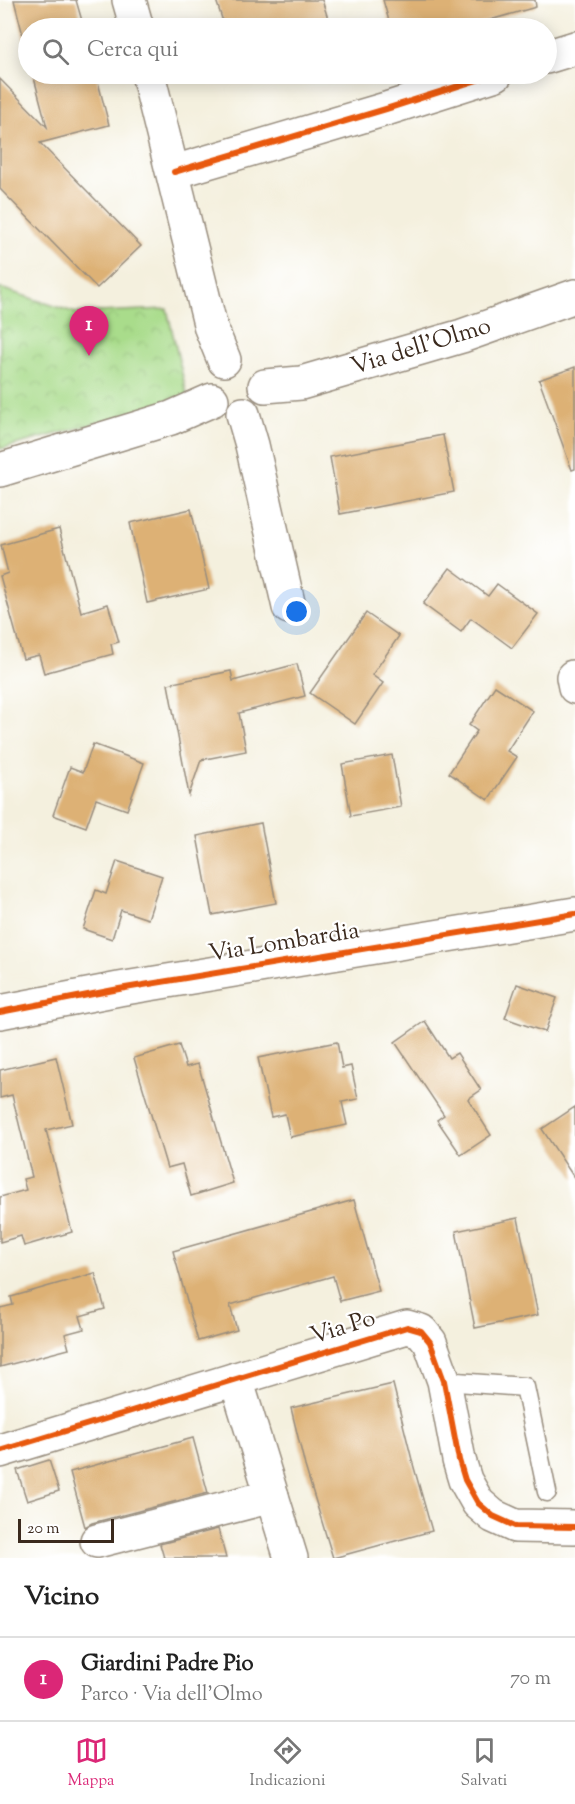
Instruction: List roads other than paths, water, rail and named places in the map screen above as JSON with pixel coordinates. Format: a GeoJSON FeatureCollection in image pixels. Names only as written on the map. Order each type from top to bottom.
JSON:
{"type":"FeatureCollection","features":[{"type":"Feature","properties":{"kind":"street"},"geometry":{"type":"LineString","coordinates":[[129,0],[134,18]]}},
{"type":"Feature","properties":{"kind":"street"},"geometry":{"type":"LineString","coordinates":[[557,54],[575,48]]}},
{"type":"Feature","properties":{"kind":"street"},"geometry":{"type":"LineString","coordinates":[[151,84],[211,328],[224,360]]}},
{"type":"Feature","properties":{"kind":"street"},"geometry":{"type":"LineString","coordinates":[[174,172],[465,84]]}},
{"type":"Feature","properties":{"kind":"street","name":"Via dell'Olmo"},"geometry":{"type":"LineString","coordinates":[[265,386],[301,383],[462,336],[575,296]]}},
{"type":"Feature","properties":{"kind":"street"},"geometry":{"type":"LineString","coordinates":[[233,357],[252,361],[259,368],[265,386],[259,403],[243,414],[225,411],[218,407],[212,400],[208,382],[216,365],[233,357]]}},
{"type":"Feature","properties":{"kind":"street"},"geometry":{"type":"LineString","coordinates":[[0,470],[171,418],[212,400]]}},
{"type":"Feature","properties":{"kind":"street"},"geometry":{"type":"LineString","coordinates":[[243,414],[289,608]]}},
{"type":"Feature","properties":{"kind":"street","name":"Via Lombardia"},"geometry":{"type":"LineString","coordinates":[[0,1012],[120,989],[575,914]]}},
{"type":"Feature","properties":{"kind":"street","name":"Via Po"},"geometry":{"type":"LineString","coordinates":[[0,1451],[407,1327],[421,1331],[430,1342],[444,1381],[459,1460],[465,1480],[478,1503],[493,1516],[515,1526],[575,1527]]}},
{"type":"Feature","properties":{"kind":"street"},"geometry":{"type":"LineString","coordinates":[[236,1379],[291,1558]]}},
{"type":"Feature","properties":{"kind":"street"},"geometry":{"type":"LineString","coordinates":[[97,1542],[272,1496]]}},
{"type":"Feature","properties":{"kind":"lane"},"geometry":{"type":"LineString","coordinates":[[444,1381],[525,1387],[547,1492]]}},
{"type":"Feature","properties":{"kind":"place","name":"Giardini Padre Pio"},"geometry":{"type":"Point","coordinates":[89,356]}}]}
